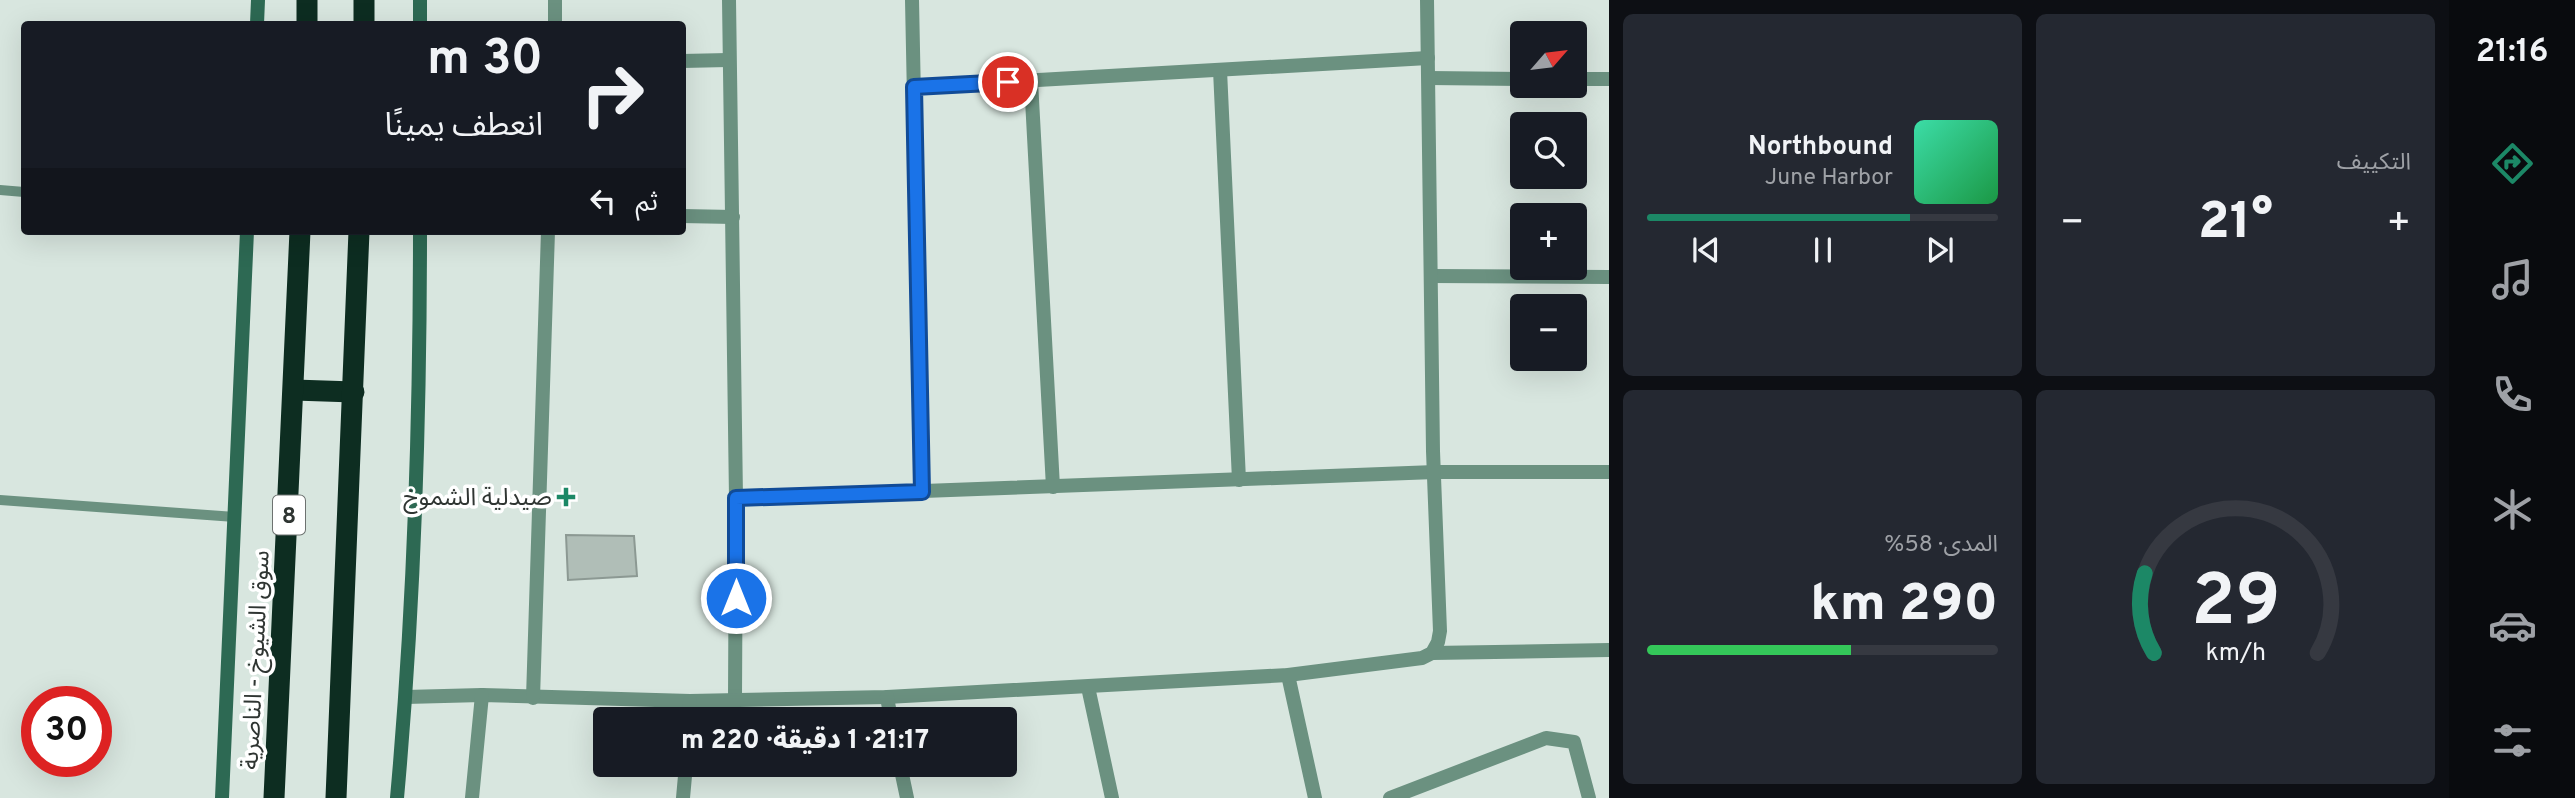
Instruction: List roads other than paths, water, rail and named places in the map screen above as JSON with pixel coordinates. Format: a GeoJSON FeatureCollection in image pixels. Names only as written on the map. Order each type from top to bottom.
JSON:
{"type":"FeatureCollection","features":[{"type":"Feature","properties":{"kind":"highway"},"geometry":{"type":"LineString","coordinates":[[307,0],[307,21]]}},
{"type":"Feature","properties":{"kind":"highway"},"geometry":{"type":"LineString","coordinates":[[363,21],[364,0]]}},
{"type":"Feature","properties":{"kind":"highway","name":"سوق الشيوخ - الناصرية"},"geometry":{"type":"LineString","coordinates":[[274,798],[300,235]]}},
{"type":"Feature","properties":{"kind":"highway"},"geometry":{"type":"LineString","coordinates":[[336,798],[359,235]]}},
{"type":"Feature","properties":{"kind":"highway"},"geometry":{"type":"LineString","coordinates":[[294,390],[354,392]]}},
{"type":"Feature","properties":{"kind":"main road"},"geometry":{"type":"LineString","coordinates":[[257,21],[258,0]]}},
{"type":"Feature","properties":{"kind":"main road"},"geometry":{"type":"LineString","coordinates":[[420,0],[420,21]]}},
{"type":"Feature","properties":{"kind":"main road"},"geometry":{"type":"LineString","coordinates":[[222,798],[247,235]]}},
{"type":"Feature","properties":{"kind":"main road"},"geometry":{"type":"LineString","coordinates":[[397,798],[406,697],[420,324],[420,235]]}},
{"type":"Feature","properties":{"kind":"street"},"geometry":{"type":"LineString","coordinates":[[555,0],[555,21]]}},
{"type":"Feature","properties":{"kind":"street"},"geometry":{"type":"LineString","coordinates":[[729,0],[736,498],[735,698]]}},
{"type":"Feature","properties":{"kind":"street"},"geometry":{"type":"LineString","coordinates":[[912,0],[922,492]]}},
{"type":"Feature","properties":{"kind":"street"},"geometry":{"type":"LineString","coordinates":[[1427,0],[1440,631],[1432,653]]}},
{"type":"Feature","properties":{"kind":"street"},"geometry":{"type":"LineString","coordinates":[[914,87],[1428,58]]}},
{"type":"Feature","properties":{"kind":"street"},"geometry":{"type":"LineString","coordinates":[[686,61],[728,60]]}},
{"type":"Feature","properties":{"kind":"street"},"geometry":{"type":"LineString","coordinates":[[1220,70],[1239,480]]}},
{"type":"Feature","properties":{"kind":"street"},"geometry":{"type":"LineString","coordinates":[[1429,78],[1510,79]]}},
{"type":"Feature","properties":{"kind":"street"},"geometry":{"type":"LineString","coordinates":[[1587,79],[1609,79]]}},
{"type":"Feature","properties":{"kind":"street"},"geometry":{"type":"LineString","coordinates":[[1031,81],[1053,487]]}},
{"type":"Feature","properties":{"kind":"street"},"geometry":{"type":"LineString","coordinates":[[686,216],[733,217]]}},
{"type":"Feature","properties":{"kind":"street"},"geometry":{"type":"LineString","coordinates":[[533,698],[548,235]]}},
{"type":"Feature","properties":{"kind":"street"},"geometry":{"type":"LineString","coordinates":[[1431,276],[1609,277]]}},
{"type":"Feature","properties":{"kind":"street"},"geometry":{"type":"LineString","coordinates":[[736,498],[1435,472],[1609,472]]}},
{"type":"Feature","properties":{"kind":"street"},"geometry":{"type":"LineString","coordinates":[[406,697],[482,695],[690,701],[887,697],[1289,675],[1412,660],[1432,653],[1609,650]]}},
{"type":"Feature","properties":{"kind":"street"},"geometry":{"type":"LineString","coordinates":[[1289,675],[1315,798]]}},
{"type":"Feature","properties":{"kind":"street"},"geometry":{"type":"LineString","coordinates":[[1088,687],[1112,798]]}},
{"type":"Feature","properties":{"kind":"street"},"geometry":{"type":"LineString","coordinates":[[472,798],[482,695]]}},
{"type":"Feature","properties":{"kind":"street"},"geometry":{"type":"LineString","coordinates":[[887,697],[889,707]]}},
{"type":"Feature","properties":{"kind":"street"},"geometry":{"type":"LineString","coordinates":[[690,701],[690,707]]}},
{"type":"Feature","properties":{"kind":"street"},"geometry":{"type":"LineString","coordinates":[[1390,798],[1546,738],[1574,742],[1589,798]]}},
{"type":"Feature","properties":{"kind":"street"},"geometry":{"type":"LineString","coordinates":[[683,798],[685,777]]}},
{"type":"Feature","properties":{"kind":"street"},"geometry":{"type":"LineString","coordinates":[[903,777],[907,798]]}},
{"type":"Feature","properties":{"kind":"lane"},"geometry":{"type":"LineString","coordinates":[[0,190],[21,192]]}},
{"type":"Feature","properties":{"kind":"lane"},"geometry":{"type":"LineString","coordinates":[[0,500],[235,517]]}},
{"type":"Feature","properties":{"kind":"place","name":"صيدلية الشموخ"},"geometry":{"type":"Point","coordinates":[566,497]}}]}
